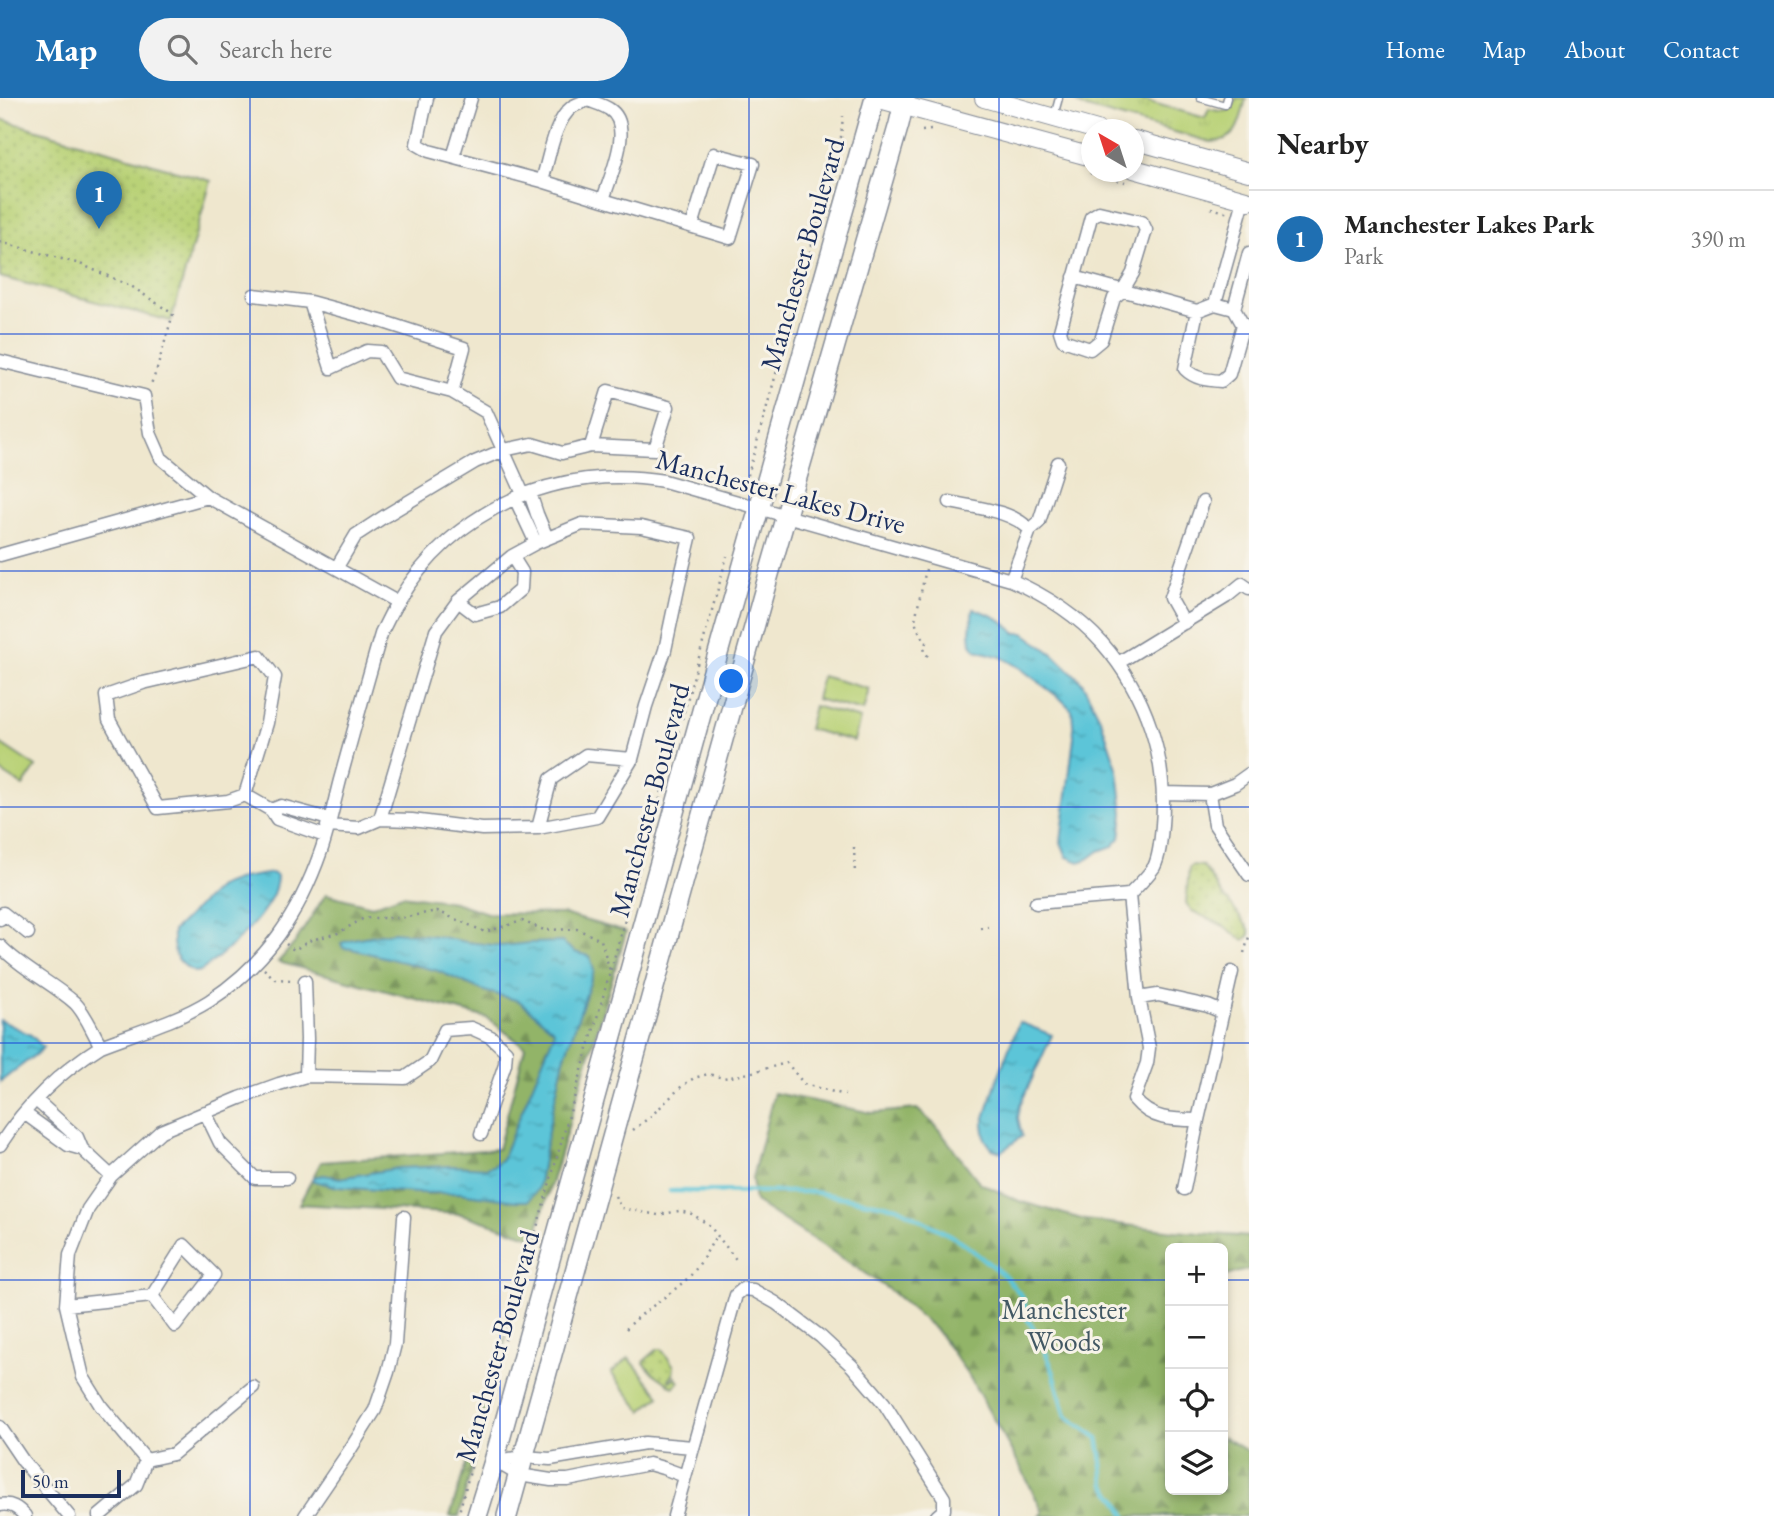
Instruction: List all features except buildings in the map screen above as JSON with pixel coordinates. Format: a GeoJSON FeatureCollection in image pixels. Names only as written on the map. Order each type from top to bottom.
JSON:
{"type":"FeatureCollection","features":[{"type":"Feature","properties":{"kind":"main road","name":"Manchester Boulevard"},"geometry":{"type":"LineString","coordinates":[[477,1516],[495,1461],[875,98]]}},
{"type":"Feature","properties":{"kind":"main road","name":"Manchester Boulevard"},"geometry":{"type":"LineString","coordinates":[[507,1516],[904,102]]}},
{"type":"Feature","properties":{"kind":"street"},"geometry":{"type":"LineString","coordinates":[[427,98],[418,144],[429,151],[542,181],[730,238],[753,164],[713,154],[692,226]]}},
{"type":"Feature","properties":{"kind":"street"},"geometry":{"type":"LineString","coordinates":[[453,157],[471,98]]}},
{"type":"Feature","properties":{"kind":"street"},"geometry":{"type":"LineString","coordinates":[[875,98],[904,102],[1081,154]]}},
{"type":"Feature","properties":{"kind":"street"},"geometry":{"type":"LineString","coordinates":[[984,98],[1081,125]]}},
{"type":"Feature","properties":{"kind":"street"},"geometry":{"type":"LineString","coordinates":[[542,181],[559,123],[566,113],[588,99],[611,103],[621,125],[622,137],[603,200]]}},
{"type":"Feature","properties":{"kind":"street"},"geometry":{"type":"LineString","coordinates":[[1144,143],[1249,173],[1246,201],[1215,304]]}},
{"type":"Feature","properties":{"kind":"street"},"geometry":{"type":"LineString","coordinates":[[1144,172],[1246,201]]}},
{"type":"Feature","properties":{"kind":"street"},"geometry":{"type":"LineString","coordinates":[[1099,212],[1142,222],[1146,230],[1133,274],[1123,290],[1114,298],[1101,340],[1090,349],[1063,340],[1060,331],[1074,277],[1091,217],[1099,212]]}},
{"type":"Feature","properties":{"kind":"street"},"geometry":{"type":"LineString","coordinates":[[1234,309],[1249,253]]}},
{"type":"Feature","properties":{"kind":"street"},"geometry":{"type":"LineString","coordinates":[[1074,277],[1197,311],[1215,304],[1234,309],[1246,326],[1229,374],[1221,381],[1203,380],[1185,369],[1197,311]]}},
{"type":"Feature","properties":{"kind":"street"},"geometry":{"type":"LineString","coordinates":[[254,295],[310,302],[464,348],[452,392]]}},
{"type":"Feature","properties":{"kind":"street"},"geometry":{"type":"LineString","coordinates":[[310,302],[331,368],[367,351],[381,352],[397,378],[452,392],[486,412],[542,540]]}},
{"type":"Feature","properties":{"kind":"street"},"geometry":{"type":"LineString","coordinates":[[0,361],[144,396],[150,433],[161,458],[208,497],[397,601]]}},
{"type":"Feature","properties":{"kind":"street"},"geometry":{"type":"LineString","coordinates":[[337,567],[356,535],[475,462],[504,450],[532,444],[562,453],[591,446],[655,449],[668,407],[608,391],[591,446]]}},
{"type":"Feature","properties":{"kind":"street"},"geometry":{"type":"LineString","coordinates":[[1011,580],[1030,530],[1039,522],[1058,463]]}},
{"type":"Feature","properties":{"kind":"street","name":"Manchester Lakes Drive"},"geometry":{"type":"LineString","coordinates":[[0,1144],[52,1083],[101,1046],[189,1012],[209,1001],[244,974],[277,938],[307,887],[327,827],[382,631],[397,601],[418,573],[460,531],[484,514],[553,484],[620,477],[664,481],[1011,580],[1059,606],[1100,641],[1118,663],[1139,698],[1157,746],[1163,793],[1161,840],[1155,864],[1129,895]]}},
{"type":"Feature","properties":{"kind":"street"},"geometry":{"type":"LineString","coordinates":[[0,555],[208,497]]}},
{"type":"Feature","properties":{"kind":"street"},"geometry":{"type":"LineString","coordinates":[[950,502],[1013,516],[1030,530]]}},
{"type":"Feature","properties":{"kind":"street"},"geometry":{"type":"LineString","coordinates":[[1184,623],[1170,598],[1203,502]]}},
{"type":"Feature","properties":{"kind":"street"},"geometry":{"type":"LineString","coordinates":[[245,795],[267,723],[275,677],[259,656],[143,683],[106,696],[109,720],[158,808],[228,801],[245,795],[271,810],[276,819],[327,827],[359,828],[380,819],[412,820],[481,829],[538,828],[597,817],[632,759],[665,650],[690,538],[641,527],[582,524],[512,556],[458,601],[436,631],[380,819]]}},
{"type":"Feature","properties":{"kind":"street"},"geometry":{"type":"LineString","coordinates":[[458,601],[475,614],[500,607],[521,589],[522,572],[512,556]]}},
{"type":"Feature","properties":{"kind":"street"},"geometry":{"type":"LineString","coordinates":[[1118,663],[1226,597],[1242,584],[1249,589]]}},
{"type":"Feature","properties":{"kind":"street"},"geometry":{"type":"LineString","coordinates":[[538,828],[551,779],[586,755],[632,759]]}},
{"type":"Feature","properties":{"kind":"street"},"geometry":{"type":"LineString","coordinates":[[1163,793],[1210,794],[1235,784],[1249,774]]}},
{"type":"Feature","properties":{"kind":"street"},"geometry":{"type":"LineString","coordinates":[[1210,794],[1215,825],[1249,875]]}},
{"type":"Feature","properties":{"kind":"street"},"geometry":{"type":"LineString","coordinates":[[1036,903],[1129,895],[1139,998],[1149,1048],[1147,1063],[1134,1099],[1142,1108],[1156,1116],[1198,1120]]}},
{"type":"Feature","properties":{"kind":"street"},"geometry":{"type":"LineString","coordinates":[[0,919],[3,913],[28,933]]}},
{"type":"Feature","properties":{"kind":"street"},"geometry":{"type":"LineString","coordinates":[[0,946],[10,957],[77,1005],[101,1046]]}},
{"type":"Feature","properties":{"kind":"street"},"geometry":{"type":"LineString","coordinates":[[1184,1189],[1232,972]]}},
{"type":"Feature","properties":{"kind":"street"},"geometry":{"type":"LineString","coordinates":[[305,981],[306,1076]]}},
{"type":"Feature","properties":{"kind":"street"},"geometry":{"type":"LineString","coordinates":[[1139,998],[1158,995],[1208,1006],[1222,1012]]}},
{"type":"Feature","properties":{"kind":"street"},"geometry":{"type":"LineString","coordinates":[[146,1460],[102,1406],[83,1377],[65,1305],[70,1255],[88,1209],[111,1176],[161,1131],[240,1098],[306,1076],[405,1078],[430,1061],[445,1030],[471,1028],[491,1037],[506,1051],[505,1064],[481,1134]]}},
{"type":"Feature","properties":{"kind":"street"},"geometry":{"type":"LineString","coordinates":[[36,1100],[77,1137],[82,1149],[111,1176]]}},
{"type":"Feature","properties":{"kind":"street"},"geometry":{"type":"LineString","coordinates":[[205,1112],[220,1143],[255,1178],[287,1178]]}},
{"type":"Feature","properties":{"kind":"street"},"geometry":{"type":"LineString","coordinates":[[24,1113],[68,1145],[82,1149]]}},
{"type":"Feature","properties":{"kind":"street"},"geometry":{"type":"LineString","coordinates":[[305,1516],[375,1410],[388,1372],[395,1344],[404,1217]]}},
{"type":"Feature","properties":{"kind":"street"},"geometry":{"type":"LineString","coordinates":[[184,1245],[214,1275],[175,1326],[152,1296],[184,1245]]}},
{"type":"Feature","properties":{"kind":"street"},"geometry":{"type":"LineString","coordinates":[[674,1516],[736,1295],[743,1289],[753,1290],[776,1303],[821,1337],[852,1366],[884,1403],[944,1498],[944,1510],[937,1516]]}},
{"type":"Feature","properties":{"kind":"street"},"geometry":{"type":"LineString","coordinates":[[65,1305],[152,1296]]}},
{"type":"Feature","properties":{"kind":"street"},"geometry":{"type":"LineString","coordinates":[[146,1460],[173,1454],[253,1387]]}},
{"type":"Feature","properties":{"kind":"street"},"geometry":{"type":"LineString","coordinates":[[0,1427],[23,1461],[69,1516]]}},
{"type":"Feature","properties":{"kind":"street"},"geometry":{"type":"LineString","coordinates":[[521,1466],[645,1443],[693,1447]]}},
{"type":"Feature","properties":{"kind":"street"},"geometry":{"type":"LineString","coordinates":[[99,1516],[136,1485],[146,1460]]}},
{"type":"Feature","properties":{"kind":"street"},"geometry":{"type":"LineString","coordinates":[[495,1461],[568,1480],[649,1464],[685,1476]]}},
{"type":"Feature","properties":{"kind":"street"},"geometry":{"type":"LineString","coordinates":[[0,1505],[18,1508],[25,1516]]}},
{"type":"Feature","properties":{"kind":"lane"},"geometry":{"type":"LineString","coordinates":[[1054,117],[1059,98]]}},
{"type":"Feature","properties":{"kind":"lane"},"geometry":{"type":"LineString","coordinates":[[1200,98],[1225,105],[1227,98]]}},
{"type":"Feature","properties":{"kind":"path"},"geometry":{"type":"LineString","coordinates":[[746,482],[824,201],[844,116]]}},
{"type":"Feature","properties":{"kind":"path"},"geometry":{"type":"LineString","coordinates":[[0,242],[79,264],[131,286],[173,314],[149,388]]}},
{"type":"Feature","properties":{"kind":"path"},"geometry":{"type":"LineString","coordinates":[[654,819],[728,555]]}},
{"type":"Feature","properties":{"kind":"path"},"geometry":{"type":"LineString","coordinates":[[926,569],[915,620],[926,642],[924,652],[928,656]]}},
{"type":"Feature","properties":{"kind":"path"},"geometry":{"type":"LineString","coordinates":[[458,1516],[511,1318],[650,831]]}},
{"type":"Feature","properties":{"kind":"path"},"geometry":{"type":"LineString","coordinates":[[854,847],[855,875]]}},
{"type":"Feature","properties":{"kind":"path"},"geometry":{"type":"LineString","coordinates":[[277,938],[294,950],[311,940],[338,933],[364,918],[401,918],[437,911],[485,932],[522,921],[544,930],[577,929],[601,940],[610,972]]}},
{"type":"Feature","properties":{"kind":"path"},"geometry":{"type":"LineString","coordinates":[[979,928],[988,927]]}},
{"type":"Feature","properties":{"kind":"path"},"geometry":{"type":"LineString","coordinates":[[1244,953],[1249,937]]}},
{"type":"Feature","properties":{"kind":"path"},"geometry":{"type":"LineString","coordinates":[[256,962],[275,979],[305,981]]}},
{"type":"Feature","properties":{"kind":"path"},"geometry":{"type":"LineString","coordinates":[[633,1130],[682,1086],[694,1078],[708,1074],[723,1078],[787,1063],[804,1084],[845,1095]]}},
{"type":"Feature","properties":{"kind":"path"},"geometry":{"type":"LineString","coordinates":[[615,1196],[621,1208],[658,1215],[679,1211],[692,1214],[709,1225],[738,1262]]}},
{"type":"Feature","properties":{"kind":"path"},"geometry":{"type":"LineString","coordinates":[[626,1329],[640,1314],[691,1275],[716,1236]]}},
{"type":"Feature","properties":{"kind":"green space"},"geometry":{"type":"Polygon","coordinates":[[[1075,98],[1136,98],[1205,118],[1209,109],[1226,111],[1232,107],[1236,98],[1246,98],[1240,122],[1233,134],[1220,141],[1211,142],[1144,124],[1144,119],[1127,119],[1077,103],[1075,98]]]}},
{"type":"Feature","properties":{"kind":"green space"},"geometry":{"type":"Polygon","coordinates":[[[0,119],[211,181],[171,321],[0,277],[0,119]]]}},
{"type":"Feature","properties":{"kind":"green space"},"geometry":{"type":"Polygon","coordinates":[[[822,676],[869,689],[863,711],[816,699],[822,676]]]}},
{"type":"Feature","properties":{"kind":"green space"},"geometry":{"type":"Polygon","coordinates":[[[814,706],[860,719],[854,741],[808,729],[814,706]]]}},
{"type":"Feature","properties":{"kind":"green space"},"geometry":{"type":"Polygon","coordinates":[[[0,743],[36,767],[23,786],[0,771],[0,743]]]}},
{"type":"Feature","properties":{"kind":"green space"},"geometry":{"type":"Polygon","coordinates":[[[1191,865],[1203,866],[1249,929],[1249,936],[1243,940],[1224,926],[1192,911],[1186,903],[1191,865]]]}},
{"type":"Feature","properties":{"kind":"green space"},"geometry":{"type":"Polygon","coordinates":[[[326,894],[372,906],[402,895],[454,902],[487,913],[563,914],[626,932],[535,1238],[461,1214],[299,1204],[321,1162],[498,1149],[525,1047],[487,1018],[278,962],[294,944],[326,894]]]}},
{"type":"Feature","properties":{"kind":"green space","name":"Manchester Woods"},"geometry":{"type":"Polygon","coordinates":[[[774,1093],[872,1113],[917,1109],[936,1126],[980,1183],[1019,1201],[1085,1220],[1249,1237],[1249,1269],[1228,1275],[1228,1243],[1165,1243],[1165,1495],[1228,1495],[1228,1440],[1249,1452],[1249,1516],[1039,1516],[1043,1512],[1020,1466],[969,1376],[937,1331],[892,1292],[755,1202],[752,1178],[774,1093]]]}},
{"type":"Feature","properties":{"kind":"green space"},"geometry":{"type":"Polygon","coordinates":[[[512,1315],[459,1516],[450,1516],[512,1315]]]}},
{"type":"Feature","properties":{"kind":"green space"},"geometry":{"type":"Polygon","coordinates":[[[661,1349],[674,1366],[673,1375],[669,1379],[670,1381],[675,1377],[679,1382],[673,1387],[644,1363],[661,1349]]]}},
{"type":"Feature","properties":{"kind":"green space"},"geometry":{"type":"Polygon","coordinates":[[[629,1358],[660,1396],[642,1411],[611,1373],[629,1358]]]}},
{"type":"Feature","properties":{"kind":"water"},"geometry":{"type":"Polygon","coordinates":[[[973,609],[996,617],[1015,633],[1024,633],[1053,654],[1082,682],[1101,720],[1118,771],[1123,813],[1120,838],[1113,846],[1079,862],[1067,857],[1061,842],[1074,737],[1072,710],[1020,668],[1001,657],[976,650],[971,644],[970,631],[973,609]]]}},
{"type":"Feature","properties":{"kind":"water"},"geometry":{"type":"Polygon","coordinates":[[[272,873],[277,876],[269,903],[260,916],[223,953],[201,971],[194,972],[179,960],[174,950],[173,931],[218,887],[242,878],[272,873]]]}},
{"type":"Feature","properties":{"kind":"water"},"geometry":{"type":"Polygon","coordinates":[[[393,932],[501,946],[562,942],[575,952],[590,956],[594,971],[564,1059],[538,1189],[528,1201],[459,1193],[416,1193],[338,1187],[312,1179],[324,1175],[340,1178],[399,1168],[493,1166],[502,1159],[553,1036],[554,1030],[519,1001],[484,991],[438,971],[343,948],[341,943],[393,932]]]}},
{"type":"Feature","properties":{"kind":"water"},"geometry":{"type":"Polygon","coordinates":[[[0,1020],[31,1035],[43,1047],[0,1082],[0,1020]]]}},
{"type":"Feature","properties":{"kind":"water"},"geometry":{"type":"Polygon","coordinates":[[[1019,1022],[1052,1035],[1020,1105],[1018,1118],[1022,1136],[1001,1152],[992,1149],[985,1139],[983,1124],[1019,1022]]]}},
{"type":"Feature","properties":{"kind":"waterway"},"geometry":{"type":"LineString","coordinates":[[670,1191],[813,1192],[897,1207],[959,1240],[1006,1277],[1023,1298],[1028,1320],[1040,1338],[1053,1371],[1066,1416],[1098,1438],[1104,1484],[1126,1516]]}},
{"type":"Feature","properties":{"kind":"place","name":"Manchester Lakes Park"},"geometry":{"type":"Point","coordinates":[99,229]}}]}
